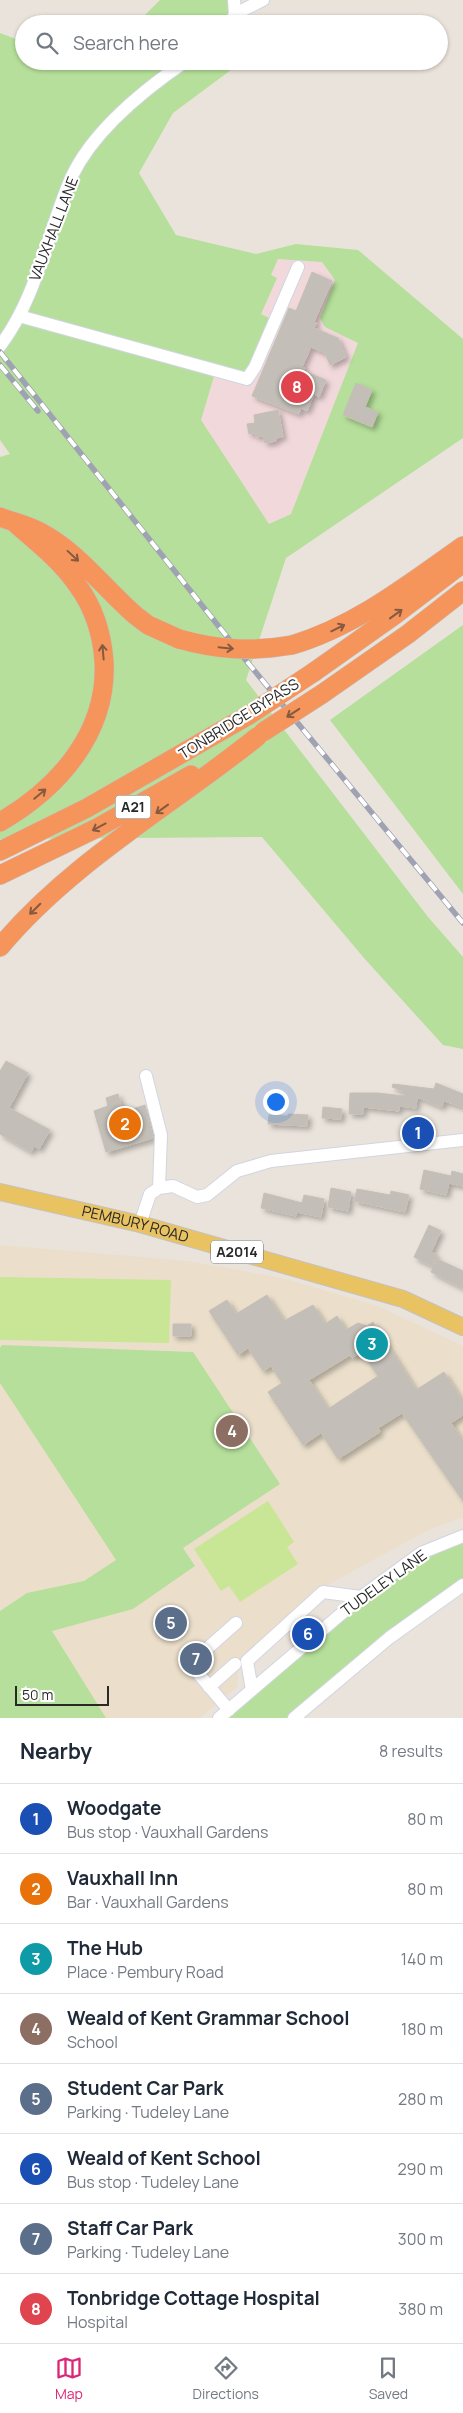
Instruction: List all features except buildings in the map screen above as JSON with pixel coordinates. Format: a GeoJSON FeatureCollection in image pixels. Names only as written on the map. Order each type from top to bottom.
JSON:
{"type":"FeatureCollection","features":[{"type":"Feature","properties":{"kind":"highway"},"geometry":{"type":"LineString","coordinates":[[8,521],[38,531],[56,541],[135,615],[162,632],[198,645],[251,651],[292,645],[339,628],[394,594],[463,546]]}},
{"type":"Feature","properties":{"kind":"highway"},"geometry":{"type":"LineString","coordinates":[[0,822],[54,782],[74,759],[97,717],[103,694],[104,670],[98,625],[78,586],[64,568],[8,521]]}},
{"type":"Feature","properties":{"kind":"highway","name":"TONBRIDGE BYPASS"},"geometry":{"type":"LineString","coordinates":[[0,851],[87,808],[249,715],[396,614],[463,563]]}},
{"type":"Feature","properties":{"kind":"highway","name":"TONBRIDGE BYPASS"},"geometry":{"type":"LineString","coordinates":[[0,875],[97,828],[260,735],[408,634],[463,591]]}},
{"type":"Feature","properties":{"kind":"highway"},"geometry":{"type":"LineString","coordinates":[[0,947],[45,899],[80,869],[260,735]]}},
{"type":"Feature","properties":{"kind":"main road","name":"PEMBURY ROAD"},"geometry":{"type":"LineString","coordinates":[[2,1193],[140,1224],[403,1299],[463,1327]]}},
{"type":"Feature","properties":{"kind":"street"},"geometry":{"type":"LineString","coordinates":[[232,15],[234,0]]}},
{"type":"Feature","properties":{"kind":"street"},"geometry":{"type":"LineString","coordinates":[[239,15],[263,0]]}},
{"type":"Feature","properties":{"kind":"street","name":"VAUXHALL LANE"},"geometry":{"type":"LineString","coordinates":[[0,346],[12,331],[19,316],[38,273],[72,176],[84,156],[106,129],[139,95],[174,70]]}},
{"type":"Feature","properties":{"kind":"street"},"geometry":{"type":"LineString","coordinates":[[19,316],[247,379],[255,367],[298,267]]}},
{"type":"Feature","properties":{"kind":"street"},"geometry":{"type":"LineString","coordinates":[[146,1076],[161,1135],[159,1188]]}},
{"type":"Feature","properties":{"kind":"street"},"geometry":{"type":"LineString","coordinates":[[140,1224],[150,1194],[159,1188],[173,1186],[197,1197],[207,1196],[237,1171],[271,1161],[463,1140]]}},
{"type":"Feature","properties":{"kind":"street","name":"TUDELEY LANE"},"geometry":{"type":"LineString","coordinates":[[224,1714],[361,1597],[421,1553],[463,1536]]}},
{"type":"Feature","properties":{"kind":"street"},"geometry":{"type":"LineString","coordinates":[[294,1718],[389,1638],[463,1584]]}},
{"type":"Feature","properties":{"kind":"street"},"geometry":{"type":"LineString","coordinates":[[252,1690],[247,1661],[323,1592],[361,1597]]}},
{"type":"Feature","properties":{"kind":"street"},"geometry":{"type":"LineString","coordinates":[[224,1714],[209,1687],[192,1668],[192,1662],[236,1622]]}},
{"type":"Feature","properties":{"kind":"street"},"geometry":{"type":"LineString","coordinates":[[209,1687],[235,1664]]}},
{"type":"Feature","properties":{"kind":"shaded area"},"geometry":{"type":"Polygon","coordinates":[[[239,257],[339,257],[463,381],[265,553],[148,393],[239,257]]]}},
{"type":"Feature","properties":{"kind":"shaded area"},"geometry":{"type":"Polygon","coordinates":[[[0,1245],[188,1261],[282,1278],[378,1306],[463,1346],[463,1517],[424,1532],[322,1588],[239,1663],[237,1687],[200,1718],[0,1718],[0,1245]]]}},
{"type":"Feature","properties":{"kind":"green space"},"geometry":{"type":"Polygon","coordinates":[[[160,0],[227,0],[243,15],[145,15],[160,0]]]}},
{"type":"Feature","properties":{"kind":"green space"},"geometry":{"type":"Polygon","coordinates":[[[0,33],[15,39],[15,70],[231,70],[173,113],[139,173],[176,235],[256,254],[296,244],[358,250],[463,339],[463,438],[286,558],[246,680],[428,917],[463,957],[463,1049],[443,1045],[364,958],[262,837],[0,839],[0,457],[10,454],[0,440],[0,33]],[[278,259],[271,275],[277,278],[261,314],[271,319],[252,367],[242,373],[217,366],[201,420],[269,524],[291,514],[358,343],[325,327],[320,318],[335,280],[322,262],[278,259]]]}},
{"type":"Feature","properties":{"kind":"green space"},"geometry":{"type":"Polygon","coordinates":[[[463,625],[463,894],[330,720],[463,625]]]}},
{"type":"Feature","properties":{"kind":"green space"},"geometry":{"type":"Polygon","coordinates":[[[0,1277],[171,1280],[169,1343],[0,1340],[0,1277]]]}},
{"type":"Feature","properties":{"kind":"green space"},"geometry":{"type":"Polygon","coordinates":[[[2,1345],[193,1352],[280,1484],[183,1548],[195,1566],[133,1609],[52,1631],[106,1718],[0,1718],[0,1611],[27,1593],[84,1581],[116,1560],[0,1383],[0,1348],[2,1345]]]}},
{"type":"Feature","properties":{"kind":"green space"},"geometry":{"type":"Polygon","coordinates":[[[268,1501],[294,1542],[287,1547],[298,1564],[240,1602],[229,1586],[221,1591],[194,1549],[268,1501]]]}},
{"type":"Feature","properties":{"kind":"green space"},"geometry":{"type":"Polygon","coordinates":[[[463,1536],[463,1585],[294,1718],[219,1718],[421,1553],[463,1536]]]}},
{"type":"Feature","properties":{"kind":"railway"},"geometry":{"type":"LineString","coordinates":[[0,352],[244,658],[463,923]]}},
{"type":"Feature","properties":{"kind":"railway"},"geometry":{"type":"LineString","coordinates":[[0,365],[38,411]]}},
{"type":"Feature","properties":{"kind":"place","name":"Tonbridge Cottage Hospital"},"geometry":{"type":"Point","coordinates":[297,387]}},
{"type":"Feature","properties":{"kind":"place","name":"Vauxhall Inn"},"geometry":{"type":"Point","coordinates":[125,1124]}},
{"type":"Feature","properties":{"kind":"place","name":"Woodgate"},"geometry":{"type":"Point","coordinates":[418,1133]}},
{"type":"Feature","properties":{"kind":"place","name":"The Hub"},"geometry":{"type":"Point","coordinates":[372,1344]}},
{"type":"Feature","properties":{"kind":"place","name":"Weald of Kent Grammar School"},"geometry":{"type":"Point","coordinates":[232,1431]}},
{"type":"Feature","properties":{"kind":"place","name":"Student Car Park"},"geometry":{"type":"Point","coordinates":[171,1623]}},
{"type":"Feature","properties":{"kind":"place","name":"Weald of Kent School"},"geometry":{"type":"Point","coordinates":[308,1634]}},
{"type":"Feature","properties":{"kind":"place","name":"Staff Car Park"},"geometry":{"type":"Point","coordinates":[196,1659]}}]}
